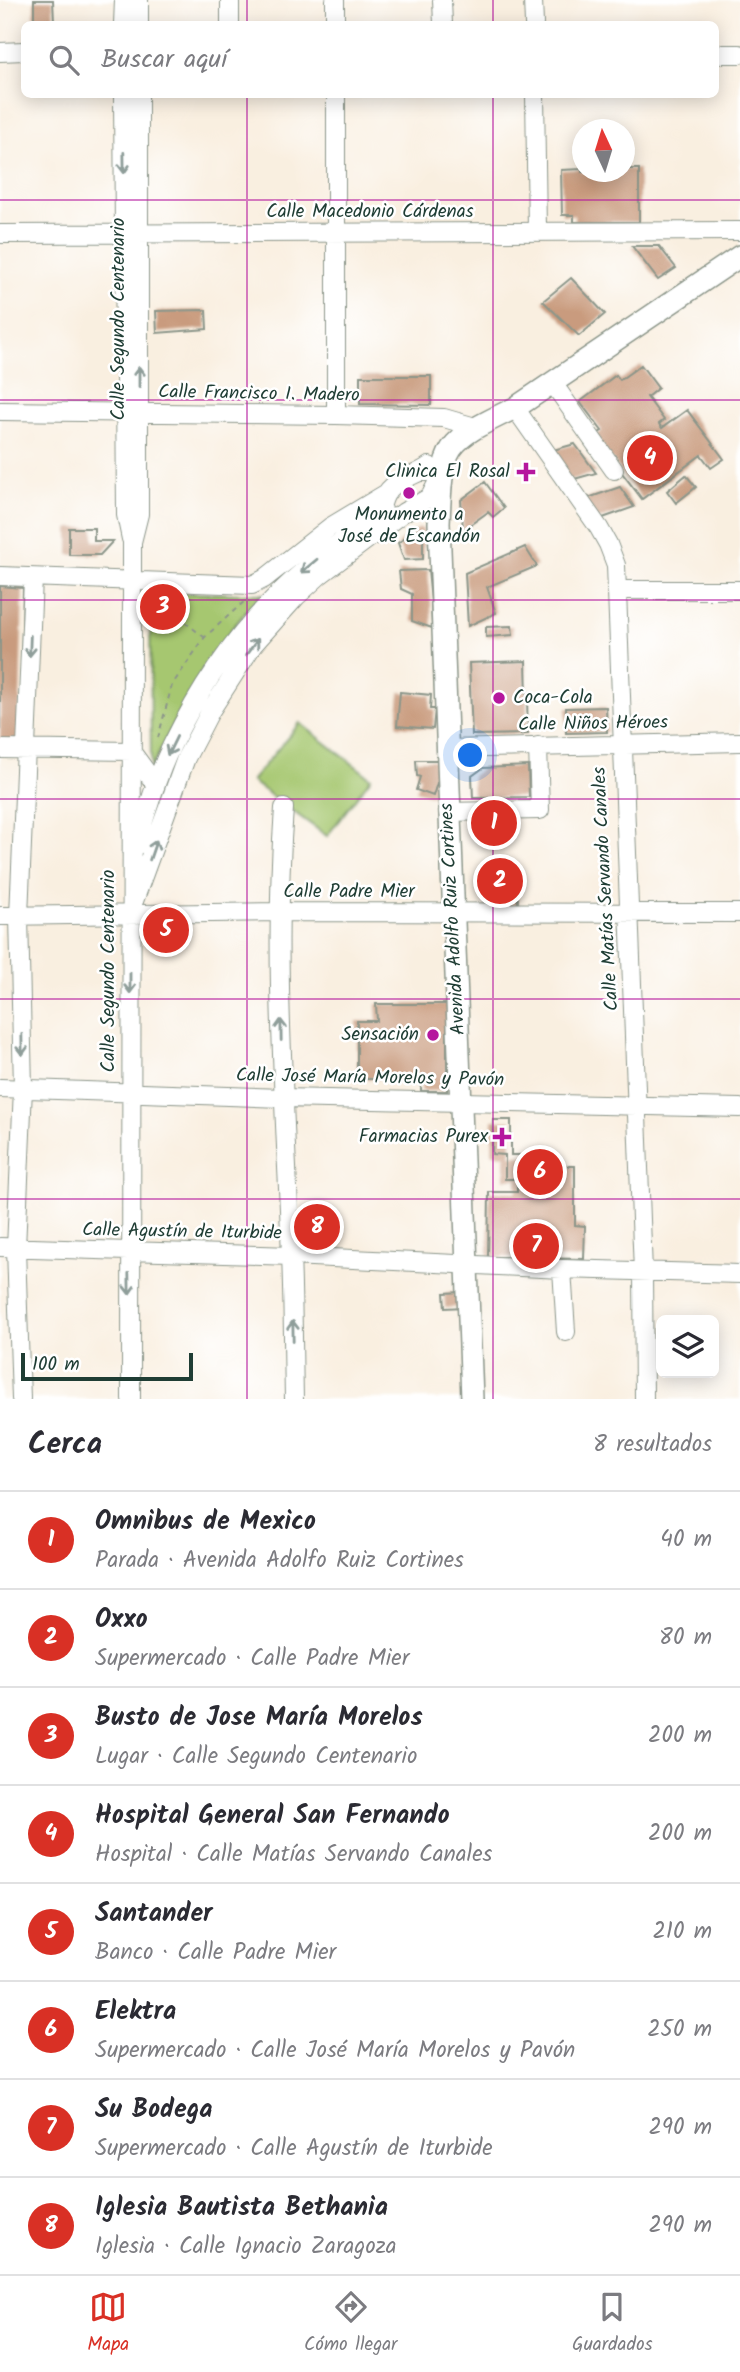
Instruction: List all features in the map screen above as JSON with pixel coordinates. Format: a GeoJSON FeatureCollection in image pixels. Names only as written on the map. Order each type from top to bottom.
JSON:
{"type":"FeatureCollection","features":[{"type":"Feature","properties":{"kind":"main road"},"geometry":{"type":"LineString","coordinates":[[475,427],[515,408],[740,256]]}},
{"type":"Feature","properties":{"kind":"main road","name":"Avenida Adolfo Ruiz Cortines"},"geometry":{"type":"LineString","coordinates":[[472,1399],[439,523],[430,475],[454,442],[475,427]]}},
{"type":"Feature","properties":{"kind":"main road"},"geometry":{"type":"LineString","coordinates":[[412,508],[430,509],[439,523]]}},
{"type":"Feature","properties":{"kind":"street"},"geometry":{"type":"LineString","coordinates":[[123,21],[124,0]]}},
{"type":"Feature","properties":{"kind":"street"},"geometry":{"type":"LineString","coordinates":[[139,0],[139,21]]}},
{"type":"Feature","properties":{"kind":"street"},"geometry":{"type":"LineString","coordinates":[[230,0],[230,21]]}},
{"type":"Feature","properties":{"kind":"street"},"geometry":{"type":"LineString","coordinates":[[335,0],[335,21]]}},
{"type":"Feature","properties":{"kind":"street"},"geometry":{"type":"LineString","coordinates":[[442,0],[443,21]]}},
{"type":"Feature","properties":{"kind":"street"},"geometry":{"type":"LineString","coordinates":[[533,0],[534,21]]}},
{"type":"Feature","properties":{"kind":"street"},"geometry":{"type":"LineString","coordinates":[[0,52],[21,51]]}},
{"type":"Feature","properties":{"kind":"street"},"geometry":{"type":"LineString","coordinates":[[719,54],[740,54]]}},
{"type":"Feature","properties":{"kind":"street","name":"Calle Segundo Centenario"},"geometry":{"type":"LineString","coordinates":[[123,98],[133,232]]}},
{"type":"Feature","properties":{"kind":"street","name":"Calle Segundo Centenario"},"geometry":{"type":"LineString","coordinates":[[131,1399],[129,1252],[132,542],[126,515],[132,414],[133,232],[139,98]]}},
{"type":"Feature","properties":{"kind":"street"},"geometry":{"type":"LineString","coordinates":[[335,98],[336,415]]}},
{"type":"Feature","properties":{"kind":"street"},"geometry":{"type":"LineString","coordinates":[[536,98],[537,231]]}},
{"type":"Feature","properties":{"kind":"street","name":"Calle Macedonio Cárdenas"},"geometry":{"type":"LineString","coordinates":[[0,234],[740,231]]}},
{"type":"Feature","properties":{"kind":"street"},"geometry":{"type":"LineString","coordinates":[[552,382],[614,470]]}},
{"type":"Feature","properties":{"kind":"street","name":"Calle Matías Servando Canales"},"geometry":{"type":"LineString","coordinates":[[515,408],[608,544],[615,565],[643,1272],[644,1399]]}},
{"type":"Feature","properties":{"kind":"street","name":"Calle Francisco I. Madero"},"geometry":{"type":"LineString","coordinates":[[0,411],[443,418],[475,427]]}},
{"type":"Feature","properties":{"kind":"street"},"geometry":{"type":"LineString","coordinates":[[130,862],[172,746],[266,606],[384,502],[397,482],[430,475],[434,492],[320,575],[296,597],[253,645],[224,671],[211,710],[186,758],[130,915]]}},
{"type":"Feature","properties":{"kind":"street"},"geometry":{"type":"LineString","coordinates":[[384,502],[390,513],[412,508]]}},
{"type":"Feature","properties":{"kind":"street"},"geometry":{"type":"LineString","coordinates":[[0,576],[252,585],[264,579],[330,527],[384,502]]}},
{"type":"Feature","properties":{"kind":"street"},"geometry":{"type":"LineString","coordinates":[[21,1399],[8,1248],[23,1088],[19,916],[33,578]]}},
{"type":"Feature","properties":{"kind":"street"},"geometry":{"type":"LineString","coordinates":[[616,590],[740,590]]}},
{"type":"Feature","properties":{"kind":"street","name":"Calle Niños Héroes"},"geometry":{"type":"LineString","coordinates":[[447,749],[740,742]]}},
{"type":"Feature","properties":{"kind":"street"},"geometry":{"type":"LineString","coordinates":[[448,812],[540,810],[538,746]]}},
{"type":"Feature","properties":{"kind":"street"},"geometry":{"type":"LineString","coordinates":[[0,749],[131,751],[156,785]]}},
{"type":"Feature","properties":{"kind":"street"},"geometry":{"type":"LineString","coordinates":[[284,808],[279,912],[282,1098],[291,1256],[294,1399]]}},
{"type":"Feature","properties":{"kind":"street","name":"Calle Padre Mier"},"geometry":{"type":"LineString","coordinates":[[0,916],[279,912],[740,913]]}},
{"type":"Feature","properties":{"kind":"street","name":"Calle José María Morelos y Pavón"},"geometry":{"type":"LineString","coordinates":[[0,1087],[282,1098],[740,1108]]}},
{"type":"Feature","properties":{"kind":"street","name":"Calle Agustín de Iturbide"},"geometry":{"type":"LineString","coordinates":[[8,1248],[740,1274]]}},
{"type":"Feature","properties":{"kind":"street"},"geometry":{"type":"LineString","coordinates":[[562,1269],[566,1332]]}},
{"type":"Feature","properties":{"kind":"path"},"geometry":{"type":"LineString","coordinates":[[156,747],[172,685],[205,637],[249,597]]}},
{"type":"Feature","properties":{"kind":"path"},"geometry":{"type":"LineString","coordinates":[[177,617],[205,637]]}},
{"type":"Feature","properties":{"kind":"green space"},"geometry":{"type":"Polygon","coordinates":[[[150,593],[262,594],[228,634],[199,678],[151,770],[150,593]]]}},
{"type":"Feature","properties":{"kind":"green space"},"geometry":{"type":"Polygon","coordinates":[[[300,723],[371,778],[327,836],[251,781],[300,723]]]}},
{"type":"Feature","properties":{"kind":"building"},"geometry":{"type":"Polygon","coordinates":[[[34,0],[53,0],[54,21],[34,21],[34,0]]]}},
{"type":"Feature","properties":{"kind":"building"},"geometry":{"type":"Polygon","coordinates":[[[572,169],[572,182],[635,182],[635,169],[639,169],[639,222],[574,222],[574,215],[562,215],[561,170],[572,169]]]}},
{"type":"Feature","properties":{"kind":"building"},"geometry":{"type":"Polygon","coordinates":[[[632,246],[659,246],[676,268],[658,280],[632,246]]]}},
{"type":"Feature","properties":{"kind":"building"},"geometry":{"type":"Polygon","coordinates":[[[571,278],[605,314],[579,336],[543,301],[571,278]]]}},
{"type":"Feature","properties":{"kind":"building"},"geometry":{"type":"Polygon","coordinates":[[[206,310],[207,329],[157,333],[156,311],[206,310]]]}},
{"type":"Feature","properties":{"kind":"building"},"geometry":{"type":"Polygon","coordinates":[[[641,365],[658,388],[647,397],[664,420],[659,424],[662,428],[687,410],[724,459],[711,468],[701,455],[642,499],[594,436],[602,431],[580,402],[616,375],[620,380],[641,365]]]}},
{"type":"Feature","properties":{"kind":"building"},"geometry":{"type":"Polygon","coordinates":[[[360,376],[431,376],[431,405],[360,404],[360,376]]]}},
{"type":"Feature","properties":{"kind":"building"},"geometry":{"type":"Polygon","coordinates":[[[575,444],[596,473],[567,481],[546,452],[575,444]]]}},
{"type":"Feature","properties":{"kind":"building"},"geometry":{"type":"Polygon","coordinates":[[[686,475],[696,487],[676,503],[667,491],[686,475]]]}},
{"type":"Feature","properties":{"kind":"building"},"geometry":{"type":"Polygon","coordinates":[[[485,482],[504,508],[493,517],[488,512],[463,530],[461,500],[485,482]]]}},
{"type":"Feature","properties":{"kind":"building"},"geometry":{"type":"Polygon","coordinates":[[[620,487],[634,507],[597,520],[582,500],[620,487]]]}},
{"type":"Feature","properties":{"kind":"building"},"geometry":{"type":"Polygon","coordinates":[[[69,528],[94,528],[94,541],[113,541],[100,555],[69,555],[69,528]]]}},
{"type":"Feature","properties":{"kind":"building"},"geometry":{"type":"Polygon","coordinates":[[[419,528],[423,529],[423,559],[404,560],[398,543],[419,528]]]}},
{"type":"Feature","properties":{"kind":"building"},"geometry":{"type":"Polygon","coordinates":[[[525,547],[537,566],[487,587],[496,613],[468,626],[465,573],[525,547]]]}},
{"type":"Feature","properties":{"kind":"building"},"geometry":{"type":"Polygon","coordinates":[[[428,570],[432,628],[412,621],[412,594],[401,589],[399,571],[428,570]]]}},
{"type":"Feature","properties":{"kind":"building"},"geometry":{"type":"Polygon","coordinates":[[[0,586],[23,588],[19,743],[0,741],[0,586]]]}},
{"type":"Feature","properties":{"kind":"building"},"geometry":{"type":"Polygon","coordinates":[[[512,626],[513,635],[486,637],[486,627],[512,626]]]}},
{"type":"Feature","properties":{"kind":"building","name":"Coca-Cola"},"geometry":{"type":"Polygon","coordinates":[[[526,661],[528,734],[472,735],[469,663],[526,661]]]}},
{"type":"Feature","properties":{"kind":"building"},"geometry":{"type":"Polygon","coordinates":[[[400,692],[431,695],[430,709],[435,709],[433,729],[397,726],[400,692]]]}},
{"type":"Feature","properties":{"kind":"building"},"geometry":{"type":"Polygon","coordinates":[[[606,707],[607,732],[566,733],[566,708],[606,707]]]}},
{"type":"Feature","properties":{"kind":"building"},"geometry":{"type":"Polygon","coordinates":[[[416,760],[438,760],[441,784],[437,783],[433,796],[416,790],[420,777],[417,776],[416,760]]]}},
{"type":"Feature","properties":{"kind":"building"},"geometry":{"type":"Polygon","coordinates":[[[528,766],[529,797],[473,798],[472,776],[483,768],[528,766]]]}},
{"type":"Feature","properties":{"kind":"building"},"geometry":{"type":"Polygon","coordinates":[[[506,815],[507,831],[483,832],[482,816],[506,815]]]}},
{"type":"Feature","properties":{"kind":"building"},"geometry":{"type":"Polygon","coordinates":[[[516,865],[518,904],[500,905],[500,896],[484,897],[483,866],[516,865]]]}},
{"type":"Feature","properties":{"kind":"building"},"geometry":{"type":"Polygon","coordinates":[[[376,1004],[447,1004],[447,1091],[421,1091],[421,1079],[357,1079],[357,1021],[377,1021],[376,1004]]]}},
{"type":"Feature","properties":{"kind":"building"},"geometry":{"type":"Polygon","coordinates":[[[493,1120],[511,1120],[511,1155],[527,1155],[527,1166],[575,1166],[575,1225],[585,1226],[584,1259],[488,1257],[489,1192],[517,1192],[517,1179],[505,1179],[505,1155],[492,1154],[493,1120]]]}},
{"type":"Feature","properties":{"kind":"building"},"geometry":{"type":"Polygon","coordinates":[[[324,1207],[325,1247],[309,1247],[308,1208],[324,1207]]]}},
{"type":"Feature","properties":{"kind":"building"},"geometry":{"type":"Polygon","coordinates":[[[463,1292],[464,1307],[445,1308],[444,1293],[463,1292]]]}},
{"type":"Feature","properties":{"kind":"place","name":"Hospital General San Fernando"},"geometry":{"type":"Point","coordinates":[650,458]}},
{"type":"Feature","properties":{"kind":"place","name":"Clinica El Rosal"},"geometry":{"type":"Point","coordinates":[526,472]}},
{"type":"Feature","properties":{"kind":"place","name":"Monumento a José de Escandón"},"geometry":{"type":"Point","coordinates":[409,493]}},
{"type":"Feature","properties":{"kind":"place","name":"Busto de Jose María Morelos"},"geometry":{"type":"Point","coordinates":[163,607]}},
{"type":"Feature","properties":{"kind":"place","name":"Coca-Cola"},"geometry":{"type":"Point","coordinates":[499,698]}},
{"type":"Feature","properties":{"kind":"place","name":"Omnibus de Mexico"},"geometry":{"type":"Point","coordinates":[494,823]}},
{"type":"Feature","properties":{"kind":"place","name":"Oxxo"},"geometry":{"type":"Point","coordinates":[500,881]}},
{"type":"Feature","properties":{"kind":"place","name":"Santander"},"geometry":{"type":"Point","coordinates":[166,930]}},
{"type":"Feature","properties":{"kind":"place","name":"Sensación"},"geometry":{"type":"Point","coordinates":[433,1035]}},
{"type":"Feature","properties":{"kind":"place","name":"Farmacias Purex"},"geometry":{"type":"Point","coordinates":[502,1137]}},
{"type":"Feature","properties":{"kind":"place","name":"Elektra"},"geometry":{"type":"Point","coordinates":[540,1172]}},
{"type":"Feature","properties":{"kind":"place","name":"Iglesia Bautista Bethania"},"geometry":{"type":"Point","coordinates":[317,1227]}},
{"type":"Feature","properties":{"kind":"place","name":"Su Bodega"},"geometry":{"type":"Point","coordinates":[536,1246]}}]}
